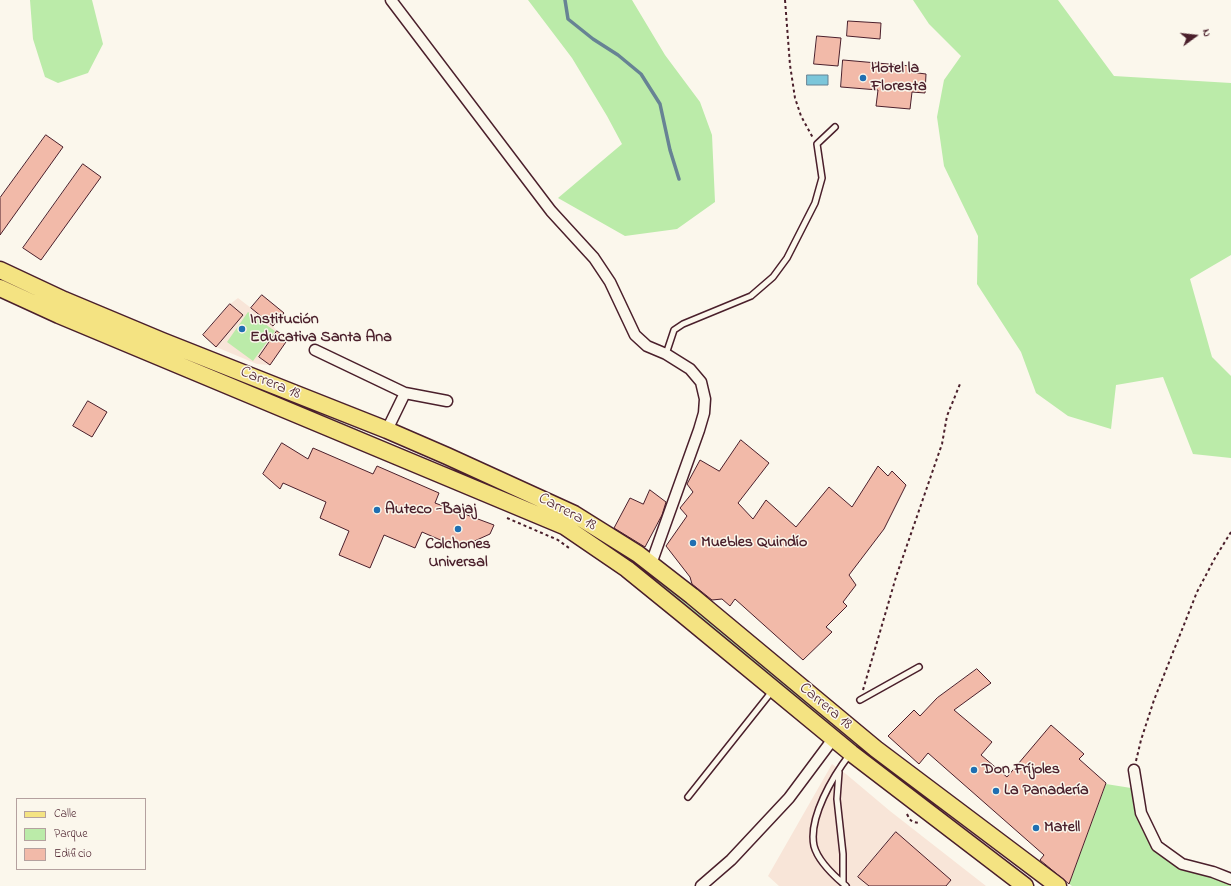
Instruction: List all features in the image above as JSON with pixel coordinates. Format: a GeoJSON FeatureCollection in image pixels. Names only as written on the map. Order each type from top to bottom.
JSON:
{"type":"FeatureCollection","features":[{"type":"Feature","properties":{"kind":"main road","name":"Carrera 18"},"geometry":{"type":"LineString","coordinates":[[0,270],[64,300],[162,341],[387,430],[574,514],[638,554],[692,596],[876,749],[1058,886]]}},
{"type":"Feature","properties":{"kind":"main road","name":"Carrera 18"},"geometry":{"type":"LineString","coordinates":[[0,288],[59,315],[564,526],[627,569],[850,753],[1024,886]]}},
{"type":"Feature","properties":{"kind":"street"},"geometry":{"type":"LineString","coordinates":[[392,0],[550,211],[594,258],[610,282],[635,335],[647,346],[666,354],[690,369],[701,382],[705,399],[704,413],[651,564]]}},
{"type":"Feature","properties":{"kind":"street"},"geometry":{"type":"LineString","coordinates":[[315,350],[405,393],[447,401]]}},
{"type":"Feature","properties":{"kind":"street"},"geometry":{"type":"LineString","coordinates":[[387,430],[405,393]]}},
{"type":"Feature","properties":{"kind":"street"},"geometry":{"type":"LineString","coordinates":[[701,886],[731,860],[789,798],[833,739]]}},
{"type":"Feature","properties":{"kind":"street"},"geometry":{"type":"LineString","coordinates":[[1134,770],[1141,813],[1157,846],[1182,864],[1213,872],[1231,879]]}},
{"type":"Feature","properties":{"kind":"lane"},"geometry":{"type":"LineString","coordinates":[[666,354],[674,330],[683,324],[751,296],[773,277],[787,258],[814,203],[822,178],[817,144],[835,127]]}},
{"type":"Feature","properties":{"kind":"lane"},"geometry":{"type":"LineString","coordinates":[[860,700],[919,667]]}},
{"type":"Feature","properties":{"kind":"lane"},"geometry":{"type":"LineString","coordinates":[[688,797],[774,690]]}},
{"type":"Feature","properties":{"kind":"lane"},"geometry":{"type":"LineString","coordinates":[[844,885],[828,870],[815,848],[812,836],[815,822],[828,788],[850,753]]}},
{"type":"Feature","properties":{"kind":"lane"},"geometry":{"type":"LineString","coordinates":[[839,771],[838,799],[844,885]]}},
{"type":"Feature","properties":{"kind":"path"},"geometry":{"type":"LineString","coordinates":[[785,0],[794,98],[801,116],[817,144]]}},
{"type":"Feature","properties":{"kind":"path"},"geometry":{"type":"LineString","coordinates":[[860,700],[896,577],[942,444],[947,416],[960,384]]}},
{"type":"Feature","properties":{"kind":"path"},"geometry":{"type":"LineString","coordinates":[[1134,770],[1141,740],[1154,700],[1197,592],[1231,532]]}},
{"type":"Feature","properties":{"kind":"shaded area","name":"Institución Educativa Santa Ana"},"geometry":{"type":"Polygon","coordinates":[[[262,295],[284,313],[273,326],[288,339],[270,365],[257,364],[216,347],[203,335],[230,304],[238,298],[251,308],[262,295]]]}},
{"type":"Feature","properties":{"kind":"shaded area"},"geometry":{"type":"Polygon","coordinates":[[[832,764],[986,886],[779,886],[768,876],[832,764]]]}},
{"type":"Feature","properties":{"kind":"green space"},"geometry":{"type":"Polygon","coordinates":[[[30,0],[92,0],[103,44],[88,73],[58,83],[45,77],[33,39],[30,0]]]}},
{"type":"Feature","properties":{"kind":"green space"},"geometry":{"type":"Polygon","coordinates":[[[528,0],[632,0],[665,55],[700,102],[712,135],[715,202],[677,229],[625,236],[558,198],[622,144],[572,58],[528,0]]]}},
{"type":"Feature","properties":{"kind":"green space"},"geometry":{"type":"Polygon","coordinates":[[[913,0],[1058,0],[1114,76],[1231,83],[1231,255],[1190,279],[1212,357],[1231,376],[1231,458],[1193,454],[1163,377],[1116,385],[1111,429],[1068,416],[1036,393],[1021,352],[977,284],[978,236],[944,166],[937,117],[944,80],[961,56],[929,24],[913,0]]]}},
{"type":"Feature","properties":{"kind":"green space"},"geometry":{"type":"Polygon","coordinates":[[[0,277],[572,521],[633,559],[691,604],[897,773],[892,779],[630,564],[0,282],[0,277]]]}},
{"type":"Feature","properties":{"kind":"green space"},"geometry":{"type":"Polygon","coordinates":[[[248,312],[275,331],[253,361],[227,342],[248,312]]]}},
{"type":"Feature","properties":{"kind":"green space"},"geometry":{"type":"Polygon","coordinates":[[[1106,784],[1131,788],[1135,815],[1152,848],[1181,870],[1211,877],[1231,884],[1231,886],[1072,886],[1069,884],[1106,784]]]}},
{"type":"Feature","properties":{"kind":"water"},"geometry":{"type":"Polygon","coordinates":[[[807,75],[828,75],[828,85],[807,85],[807,75]]]}},
{"type":"Feature","properties":{"kind":"building"},"geometry":{"type":"Polygon","coordinates":[[[848,21],[881,23],[880,39],[847,36],[848,21]]]}},
{"type":"Feature","properties":{"kind":"building"},"geometry":{"type":"Polygon","coordinates":[[[817,36],[841,38],[838,66],[814,64],[817,36]]]}},
{"type":"Feature","properties":{"kind":"building"},"geometry":{"type":"Polygon","coordinates":[[[843,60],[911,66],[910,72],[926,74],[925,93],[912,92],[910,109],[876,106],[878,90],[841,87],[843,60]]]}},
{"type":"Feature","properties":{"kind":"building"},"geometry":{"type":"Polygon","coordinates":[[[46,135],[63,147],[0,235],[0,198],[46,135]]]}},
{"type":"Feature","properties":{"kind":"building"},"geometry":{"type":"Polygon","coordinates":[[[83,164],[101,177],[41,260],[23,248],[83,164]]]}},
{"type":"Feature","properties":{"kind":"building"},"geometry":{"type":"Polygon","coordinates":[[[262,295],[284,313],[273,326],[251,308],[262,295]]]}},
{"type":"Feature","properties":{"kind":"building"},"geometry":{"type":"Polygon","coordinates":[[[230,304],[243,315],[216,347],[203,335],[230,304]]]}},
{"type":"Feature","properties":{"kind":"building"},"geometry":{"type":"Polygon","coordinates":[[[277,331],[288,339],[270,365],[259,357],[277,331]]]}},
{"type":"Feature","properties":{"kind":"building"},"geometry":{"type":"Polygon","coordinates":[[[88,401],[107,412],[92,437],[73,426],[88,401]]]}},
{"type":"Feature","properties":{"kind":"building"},"geometry":{"type":"Polygon","coordinates":[[[741,440],[769,463],[738,503],[753,519],[766,500],[796,527],[829,487],[852,507],[878,466],[888,476],[892,471],[906,485],[884,529],[849,575],[856,585],[843,602],[847,606],[826,627],[832,632],[803,660],[735,599],[730,606],[722,599],[712,600],[692,584],[690,577],[666,546],[687,516],[680,508],[693,492],[687,484],[700,460],[719,471],[741,440]]]}},
{"type":"Feature","properties":{"kind":"building","name":"Auteco -Bajaj"},"geometry":{"type":"Polygon","coordinates":[[[282,443],[308,459],[313,448],[373,474],[377,466],[439,493],[435,503],[494,525],[490,534],[459,548],[422,532],[415,548],[384,535],[370,568],[339,555],[349,531],[320,518],[326,502],[283,483],[280,489],[263,474],[282,443]]]}},
{"type":"Feature","properties":{"kind":"building"},"geometry":{"type":"Polygon","coordinates":[[[650,490],[666,502],[662,515],[645,547],[614,528],[630,498],[643,504],[650,490]]]}},
{"type":"Feature","properties":{"kind":"building"},"geometry":{"type":"Polygon","coordinates":[[[977,669],[991,683],[954,710],[992,742],[981,755],[1007,777],[1051,725],[1084,754],[1079,759],[1106,783],[1069,884],[1040,860],[1044,855],[928,753],[919,764],[888,736],[914,710],[920,716],[937,698],[977,669]]]}},
{"type":"Feature","properties":{"kind":"building"},"geometry":{"type":"Polygon","coordinates":[[[896,832],[951,880],[946,886],[869,886],[858,877],[896,832]]]}},
{"type":"Feature","properties":{"kind":"waterway"},"geometry":{"type":"LineString","coordinates":[[565,0],[568,19],[593,39],[618,55],[641,74],[660,104],[670,150],[679,179]]}},
{"type":"Feature","properties":{"kind":"place","name":"Hotel la Floresta"},"geometry":{"type":"Point","coordinates":[863,78]}},
{"type":"Feature","properties":{"kind":"place","name":"Institución Educativa Santa Ana"},"geometry":{"type":"Point","coordinates":[242,329]}},
{"type":"Feature","properties":{"kind":"place","name":"Auteco -Bajaj"},"geometry":{"type":"Point","coordinates":[377,510]}},
{"type":"Feature","properties":{"kind":"place","name":"Colchones Universal"},"geometry":{"type":"Point","coordinates":[458,529]}},
{"type":"Feature","properties":{"kind":"place","name":"Muebles Quindío"},"geometry":{"type":"Point","coordinates":[693,543]}},
{"type":"Feature","properties":{"kind":"place","name":"Don Fríjoles"},"geometry":{"type":"Point","coordinates":[974,770]}},
{"type":"Feature","properties":{"kind":"place","name":"La Panadería"},"geometry":{"type":"Point","coordinates":[996,791]}},
{"type":"Feature","properties":{"kind":"place","name":"Matell"},"geometry":{"type":"Point","coordinates":[1036,828]}}]}
